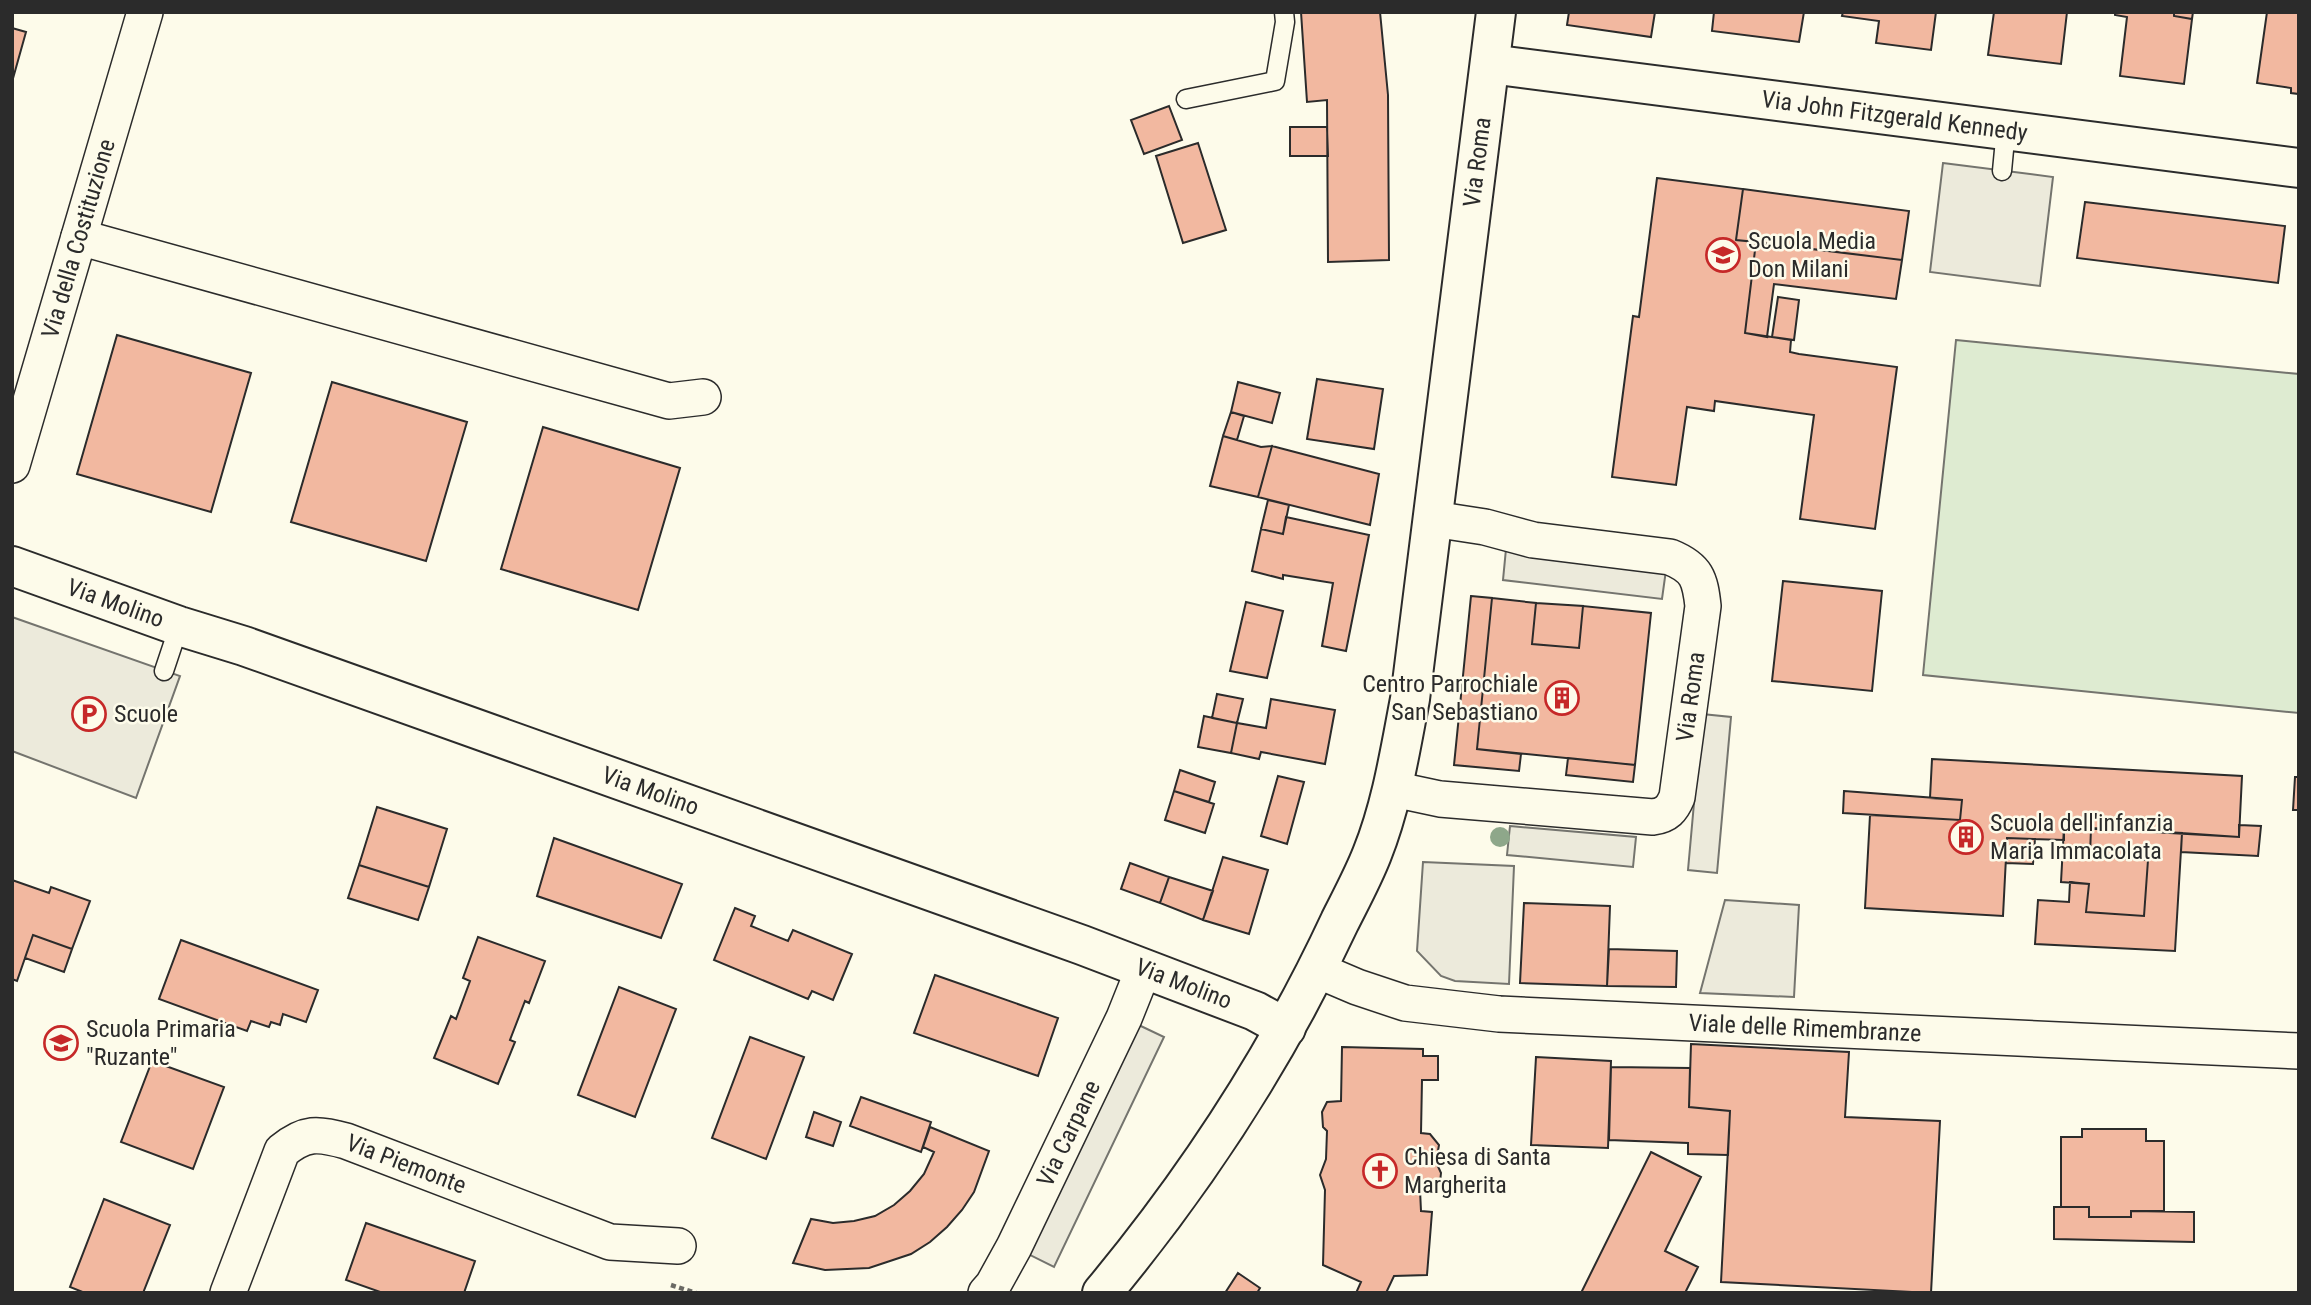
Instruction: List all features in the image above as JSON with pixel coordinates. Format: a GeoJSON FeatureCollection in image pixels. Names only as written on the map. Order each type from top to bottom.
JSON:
{"type":"FeatureCollection","features":[{"type":"Feature","properties":{"kind":"street","name":"Via della Costituzione"},"geometry":{"type":"LineString","coordinates":[[12,466],[145,12]]}},
{"type":"Feature","properties":{"kind":"street","name":"Via Roma"},"geometry":{"type":"LineString","coordinates":[[1286,1028],[1372,854],[1393,789],[1410,699],[1496,12]]}},
{"type":"Feature","properties":{"kind":"street","name":"Via John Fitzgerald Kennedy"},"geometry":{"type":"LineString","coordinates":[[1490,64],[2299,168]]}},
{"type":"Feature","properties":{"kind":"street"},"geometry":{"type":"LineString","coordinates":[[79,237],[669,401],[703,397]]}},
{"type":"Feature","properties":{"kind":"street","name":"Via Roma"},"geometry":{"type":"LineString","coordinates":[[1393,789],[1440,799],[1653,817],[1663,816],[1672,808],[1677,797],[1703,606],[1701,588],[1695,572],[1670,557],[1533,540],[1485,527],[1433,519]]}},
{"type":"Feature","properties":{"kind":"street","name":"Via Molino"},"geometry":{"type":"LineString","coordinates":[[12,566],[179,626],[257,650],[1144,968],[1255,1011],[1286,1028]]}},
{"type":"Feature","properties":{"kind":"street","name":"Via Carpane"},"geometry":{"type":"LineString","coordinates":[[994,1290],[1124,1018],[1144,968]]}},
{"type":"Feature","properties":{"kind":"street","name":"Viale delle Rimembranze"},"geometry":{"type":"LineString","coordinates":[[1317,970],[1405,1003],[1444,1009],[1755,1027],[2299,1051]]}},
{"type":"Feature","properties":{"kind":"street"},"geometry":{"type":"LineString","coordinates":[[1102,1293],[1149,1237],[1223,1129],[1286,1028]]}},
{"type":"Feature","properties":{"kind":"street","name":"Via Piemonte"},"geometry":{"type":"LineString","coordinates":[[228,1293],[282,1151],[296,1140],[309,1135],[327,1135],[346,1141],[610,1242],[678,1246]]}},
{"type":"Feature","properties":{"kind":"lane"},"geometry":{"type":"LineString","coordinates":[[1186,99],[1275,80],[1285,22],[1284,12]]}},
{"type":"Feature","properties":{"kind":"lane"},"geometry":{"type":"LineString","coordinates":[[2002,171],[2006,129]]}},
{"type":"Feature","properties":{"kind":"lane"},"geometry":{"type":"LineString","coordinates":[[164,671],[179,626]]}},
{"type":"Feature","properties":{"kind":"green space"},"geometry":{"type":"Polygon","coordinates":[[[1956,340],[2299,374],[2299,713],[1923,675],[1956,340]]]}},
{"type":"Feature","properties":{"kind":"shaded area"},"geometry":{"type":"Polygon","coordinates":[[[1943,163],[2053,177],[2040,286],[1930,272],[1943,163]]]}},
{"type":"Feature","properties":{"kind":"shaded area"},"geometry":{"type":"Polygon","coordinates":[[[1506,549],[1666,570],[1662,599],[1503,580],[1506,549]]]}},
{"type":"Feature","properties":{"kind":"shaded area","name":"Scuole"},"geometry":{"type":"Polygon","coordinates":[[[12,617],[180,676],[136,798],[12,751],[12,617]]]}},
{"type":"Feature","properties":{"kind":"shaded area"},"geometry":{"type":"Polygon","coordinates":[[[1702,714],[1731,717],[1717,873],[1688,870],[1702,714]]]}},
{"type":"Feature","properties":{"kind":"shaded area"},"geometry":{"type":"Polygon","coordinates":[[[1510,826],[1636,837],[1633,867],[1507,855],[1510,826]]]}},
{"type":"Feature","properties":{"kind":"shaded area"},"geometry":{"type":"Polygon","coordinates":[[[1423,862],[1514,866],[1509,984],[1455,981],[1441,976],[1417,951],[1423,862]]]}},
{"type":"Feature","properties":{"kind":"shaded area"},"geometry":{"type":"Polygon","coordinates":[[[1725,900],[1799,905],[1794,997],[1700,993],[1725,900]]]}},
{"type":"Feature","properties":{"kind":"shaded area"},"geometry":{"type":"Polygon","coordinates":[[[1124,1018],[1164,1037],[1054,1267],[1014,1247],[1124,1018]]]}},
{"type":"Feature","properties":{"kind":"building"},"geometry":{"type":"Polygon","coordinates":[[[1301,12],[1380,12],[1388,95],[1389,260],[1328,262],[1327,100],[1307,102],[1301,12]]]}},
{"type":"Feature","properties":{"kind":"building"},"geometry":{"type":"Polygon","coordinates":[[[1569,12],[1655,12],[1651,37],[1567,25],[1569,12]]]}},
{"type":"Feature","properties":{"kind":"building"},"geometry":{"type":"Polygon","coordinates":[[[1714,12],[1804,12],[1799,42],[1712,31],[1714,12]]]}},
{"type":"Feature","properties":{"kind":"building"},"geometry":{"type":"Polygon","coordinates":[[[1843,12],[1936,12],[1931,50],[1876,43],[1879,21],[1842,16],[1843,12]]]}},
{"type":"Feature","properties":{"kind":"building"},"geometry":{"type":"Polygon","coordinates":[[[1994,12],[2067,12],[2061,64],[1988,55],[1994,12]]]}},
{"type":"Feature","properties":{"kind":"building"},"geometry":{"type":"Polygon","coordinates":[[[2115,12],[2174,12],[2174,16],[2192,19],[2184,84],[2120,76],[2127,17],[2115,15],[2115,12]]]}},
{"type":"Feature","properties":{"kind":"building"},"geometry":{"type":"Polygon","coordinates":[[[2174,12],[2193,12],[2192,19],[2174,16],[2174,12]]]}},
{"type":"Feature","properties":{"kind":"building"},"geometry":{"type":"Polygon","coordinates":[[[2267,12],[2299,12],[2299,94],[2291,93],[2291,88],[2257,83],[2267,12]]]}},
{"type":"Feature","properties":{"kind":"building"},"geometry":{"type":"Polygon","coordinates":[[[12,28],[26,32],[12,82],[12,28]]]}},
{"type":"Feature","properties":{"kind":"building"},"geometry":{"type":"Polygon","coordinates":[[[1169,106],[1182,140],[1144,154],[1131,120],[1169,106]]]}},
{"type":"Feature","properties":{"kind":"building"},"geometry":{"type":"Polygon","coordinates":[[[1290,127],[1327,127],[1328,156],[1290,156],[1290,127]]]}},
{"type":"Feature","properties":{"kind":"building"},"geometry":{"type":"Polygon","coordinates":[[[1198,143],[1226,230],[1183,243],[1156,156],[1198,143]]]}},
{"type":"Feature","properties":{"kind":"building"},"geometry":{"type":"Polygon","coordinates":[[[1657,178],[1743,189],[1736,240],[1756,242],[1745,333],[1791,340],[1790,352],[1897,367],[1875,529],[1800,519],[1814,415],[1715,401],[1714,411],[1687,407],[1676,485],[1612,477],[1633,316],[1639,317],[1657,178]]]}},
{"type":"Feature","properties":{"kind":"building"},"geometry":{"type":"Polygon","coordinates":[[[1743,189],[1909,211],[1902,260],[1736,240],[1743,189]]]}},
{"type":"Feature","properties":{"kind":"building"},"geometry":{"type":"Polygon","coordinates":[[[2085,202],[2285,226],[2278,283],[2077,258],[2085,202]]]}},
{"type":"Feature","properties":{"kind":"building"},"geometry":{"type":"Polygon","coordinates":[[[1756,242],[1902,260],[1896,299],[1774,284],[1767,337],[1745,333],[1756,242]]]}},
{"type":"Feature","properties":{"kind":"building"},"geometry":{"type":"Polygon","coordinates":[[[1778,297],[1799,300],[1794,340],[1772,337],[1778,297]]]}},
{"type":"Feature","properties":{"kind":"building"},"geometry":{"type":"Polygon","coordinates":[[[117,335],[251,373],[211,512],[77,474],[117,335]]]}},
{"type":"Feature","properties":{"kind":"building"},"geometry":{"type":"Polygon","coordinates":[[[1317,379],[1383,389],[1374,449],[1307,439],[1317,379]]]}},
{"type":"Feature","properties":{"kind":"building"},"geometry":{"type":"Polygon","coordinates":[[[332,382],[467,422],[426,561],[291,522],[332,382]]]}},
{"type":"Feature","properties":{"kind":"building"},"geometry":{"type":"Polygon","coordinates":[[[1238,382],[1280,393],[1272,423],[1231,412],[1238,382]]]}},
{"type":"Feature","properties":{"kind":"building"},"geometry":{"type":"Polygon","coordinates":[[[1231,412],[1244,416],[1237,440],[1223,436],[1231,412]]]}},
{"type":"Feature","properties":{"kind":"building"},"geometry":{"type":"Polygon","coordinates":[[[543,427],[680,468],[638,610],[501,569],[543,427]]]}},
{"type":"Feature","properties":{"kind":"building"},"geometry":{"type":"Polygon","coordinates":[[[1223,436],[1261,447],[1272,446],[1258,497],[1210,486],[1223,436]]]}},
{"type":"Feature","properties":{"kind":"building"},"geometry":{"type":"Polygon","coordinates":[[[1272,446],[1379,474],[1370,525],[1258,497],[1272,446]]]}},
{"type":"Feature","properties":{"kind":"building"},"geometry":{"type":"Polygon","coordinates":[[[1268,500],[1289,505],[1283,534],[1261,529],[1268,500]]]}},
{"type":"Feature","properties":{"kind":"building"},"geometry":{"type":"Polygon","coordinates":[[[1286,517],[1369,535],[1346,651],[1322,646],[1333,583],[1283,575],[1283,579],[1252,571],[1261,529],[1283,534],[1286,517]]]}},
{"type":"Feature","properties":{"kind":"building"},"geometry":{"type":"Polygon","coordinates":[[[1783,581],[1882,591],[1872,691],[1772,681],[1783,581]]]}},
{"type":"Feature","properties":{"kind":"building"},"geometry":{"type":"Polygon","coordinates":[[[1471,596],[1492,598],[1477,749],[1521,754],[1519,771],[1454,765],[1471,596]]]}},
{"type":"Feature","properties":{"kind":"building","name":"Centro Parrochiale San Sebastiano"},"geometry":{"type":"Polygon","coordinates":[[[1492,598],[1536,603],[1532,644],[1579,648],[1583,606],[1651,613],[1635,765],[1477,749],[1492,598]]]}},
{"type":"Feature","properties":{"kind":"building"},"geometry":{"type":"Polygon","coordinates":[[[1246,602],[1283,611],[1267,678],[1230,671],[1246,602]]]}},
{"type":"Feature","properties":{"kind":"building"},"geometry":{"type":"Polygon","coordinates":[[[1536,603],[1583,606],[1579,648],[1532,644],[1536,603]]]}},
{"type":"Feature","properties":{"kind":"building"},"geometry":{"type":"Polygon","coordinates":[[[1217,694],[1243,699],[1237,723],[1212,718],[1217,694]]]}},
{"type":"Feature","properties":{"kind":"building"},"geometry":{"type":"Polygon","coordinates":[[[1271,699],[1335,710],[1325,764],[1261,752],[1259,759],[1231,753],[1237,723],[1266,728],[1271,699]]]}},
{"type":"Feature","properties":{"kind":"building"},"geometry":{"type":"Polygon","coordinates":[[[1204,716],[1237,723],[1231,753],[1198,747],[1204,716]]]}},
{"type":"Feature","properties":{"kind":"building"},"geometry":{"type":"Polygon","coordinates":[[[1568,758],[1635,765],[1633,782],[1566,775],[1568,758]]]}},
{"type":"Feature","properties":{"kind":"building","name":"Scuola dell'infanzia Maria Immacolata"},"geometry":{"type":"Polygon","coordinates":[[[1932,759],[2242,776],[2239,837],[2064,827],[2064,840],[2007,838],[2003,916],[1865,908],[1870,815],[1960,820],[1962,800],[1930,798],[1932,759]]]}},
{"type":"Feature","properties":{"kind":"building"},"geometry":{"type":"Polygon","coordinates":[[[1180,770],[1215,782],[1209,802],[1174,791],[1180,770]]]}},
{"type":"Feature","properties":{"kind":"building"},"geometry":{"type":"Polygon","coordinates":[[[1278,776],[1304,782],[1287,844],[1261,836],[1278,776]]]}},
{"type":"Feature","properties":{"kind":"building"},"geometry":{"type":"Polygon","coordinates":[[[2295,777],[2299,777],[2299,810],[2293,810],[2295,777]]]}},
{"type":"Feature","properties":{"kind":"building"},"geometry":{"type":"Polygon","coordinates":[[[1174,791],[1214,804],[1205,833],[1165,820],[1174,791]]]}},
{"type":"Feature","properties":{"kind":"building"},"geometry":{"type":"Polygon","coordinates":[[[1844,791],[1962,800],[1960,820],[1843,813],[1844,791]]]}},
{"type":"Feature","properties":{"kind":"building"},"geometry":{"type":"Polygon","coordinates":[[[377,807],[447,829],[429,887],[359,865],[377,807]]]}},
{"type":"Feature","properties":{"kind":"building"},"geometry":{"type":"Polygon","coordinates":[[[2239,825],[2261,826],[2258,856],[2181,852],[2182,833],[2239,837],[2239,825]]]}},
{"type":"Feature","properties":{"kind":"building"},"geometry":{"type":"Polygon","coordinates":[[[2064,827],[2091,828],[2090,856],[2148,860],[2144,916],[2086,912],[2089,884],[2061,882],[2064,827]]]}},
{"type":"Feature","properties":{"kind":"building"},"geometry":{"type":"Polygon","coordinates":[[[2091,828],[2182,833],[2175,951],[2035,944],[2038,900],[2069,902],[2070,882],[2089,884],[2086,912],[2144,916],[2148,860],[2090,856],[2091,828]]]}},
{"type":"Feature","properties":{"kind":"building"},"geometry":{"type":"Polygon","coordinates":[[[554,838],[682,884],[661,938],[537,896],[554,838]]]}},
{"type":"Feature","properties":{"kind":"building"},"geometry":{"type":"Polygon","coordinates":[[[2007,838],[2035,839],[2033,864],[2006,863],[2007,838]]]}},
{"type":"Feature","properties":{"kind":"building"},"geometry":{"type":"Polygon","coordinates":[[[1223,857],[1268,870],[1249,934],[1203,920],[1223,857]]]}},
{"type":"Feature","properties":{"kind":"building"},"geometry":{"type":"Polygon","coordinates":[[[1130,863],[1169,877],[1160,903],[1121,889],[1130,863]]]}},
{"type":"Feature","properties":{"kind":"building"},"geometry":{"type":"Polygon","coordinates":[[[359,865],[429,887],[418,920],[348,898],[359,865]]]}},
{"type":"Feature","properties":{"kind":"building"},"geometry":{"type":"Polygon","coordinates":[[[1169,877],[1213,891],[1203,920],[1160,903],[1169,877]]]}},
{"type":"Feature","properties":{"kind":"building"},"geometry":{"type":"Polygon","coordinates":[[[12,880],[49,893],[51,887],[90,901],[72,949],[33,935],[17,981],[12,979],[12,880]]]}},
{"type":"Feature","properties":{"kind":"building"},"geometry":{"type":"Polygon","coordinates":[[[1524,903],[1610,906],[1607,986],[1520,983],[1524,903]]]}},
{"type":"Feature","properties":{"kind":"building"},"geometry":{"type":"Polygon","coordinates":[[[735,908],[755,916],[751,926],[788,941],[793,930],[852,954],[833,1000],[812,991],[808,999],[714,960],[735,908]]]}},
{"type":"Feature","properties":{"kind":"building"},"geometry":{"type":"Polygon","coordinates":[[[33,935],[72,949],[64,972],[25,958],[33,935]]]}},
{"type":"Feature","properties":{"kind":"building"},"geometry":{"type":"Polygon","coordinates":[[[478,937],[545,961],[529,1003],[525,1001],[510,1040],[515,1042],[498,1084],[434,1058],[451,1016],[456,1019],[470,981],[463,978],[478,937]]]}},
{"type":"Feature","properties":{"kind":"building"},"geometry":{"type":"Polygon","coordinates":[[[181,940],[318,990],[306,1022],[283,1014],[280,1025],[271,1022],[269,1027],[251,1021],[247,1031],[159,999],[181,940]]]}},
{"type":"Feature","properties":{"kind":"building"},"geometry":{"type":"Polygon","coordinates":[[[1609,949],[1677,951],[1676,987],[1607,986],[1609,949]]]}},
{"type":"Feature","properties":{"kind":"building"},"geometry":{"type":"Polygon","coordinates":[[[935,975],[1058,1018],[1038,1076],[914,1033],[935,975]]]}},
{"type":"Feature","properties":{"kind":"building"},"geometry":{"type":"Polygon","coordinates":[[[619,987],[676,1009],[635,1117],[578,1095],[619,987]]]}},
{"type":"Feature","properties":{"kind":"building"},"geometry":{"type":"Polygon","coordinates":[[[750,1037],[804,1057],[766,1159],[712,1138],[750,1037]]]}},
{"type":"Feature","properties":{"kind":"building"},"geometry":{"type":"Polygon","coordinates":[[[1691,1044],[1849,1052],[1845,1117],[1940,1121],[1931,1293],[1721,1282],[1730,1111],[1689,1107],[1691,1044]]]}},
{"type":"Feature","properties":{"kind":"building","name":"Chiesa di Santa Margherita"},"geometry":{"type":"Polygon","coordinates":[[[1342,1047],[1423,1049],[1423,1056],[1438,1056],[1438,1080],[1422,1080],[1421,1133],[1430,1134],[1439,1145],[1436,1162],[1441,1173],[1436,1191],[1420,1190],[1421,1211],[1432,1212],[1427,1275],[1394,1276],[1386,1293],[1356,1293],[1361,1282],[1323,1265],[1325,1190],[1320,1175],[1326,1159],[1327,1131],[1323,1127],[1322,1112],[1327,1102],[1341,1101],[1342,1047]]]}},
{"type":"Feature","properties":{"kind":"building"},"geometry":{"type":"Polygon","coordinates":[[[1536,1057],[1611,1061],[1608,1148],[1531,1145],[1536,1057]]]}},
{"type":"Feature","properties":{"kind":"building"},"geometry":{"type":"Polygon","coordinates":[[[152,1061],[224,1087],[193,1169],[121,1142],[152,1061]]]}},
{"type":"Feature","properties":{"kind":"building"},"geometry":{"type":"Polygon","coordinates":[[[1611,1067],[1690,1068],[1689,1107],[1730,1111],[1728,1155],[1688,1154],[1688,1143],[1609,1140],[1611,1067]]]}},
{"type":"Feature","properties":{"kind":"building"},"geometry":{"type":"Polygon","coordinates":[[[861,1097],[931,1122],[921,1152],[850,1126],[861,1097]]]}},
{"type":"Feature","properties":{"kind":"building"},"geometry":{"type":"Polygon","coordinates":[[[814,1112],[841,1122],[833,1146],[806,1137],[814,1112]]]}},
{"type":"Feature","properties":{"kind":"building"},"geometry":{"type":"Polygon","coordinates":[[[930,1127],[989,1151],[974,1192],[947,1227],[911,1254],[869,1268],[825,1270],[793,1263],[811,1219],[833,1223],[875,1216],[910,1191],[924,1174],[934,1152],[923,1147],[930,1127]]]}},
{"type":"Feature","properties":{"kind":"building"},"geometry":{"type":"Polygon","coordinates":[[[2082,1129],[2146,1129],[2146,1141],[2164,1141],[2164,1211],[2131,1211],[2131,1217],[2089,1217],[2089,1207],[2061,1207],[2061,1137],[2082,1137],[2082,1129]]]}},
{"type":"Feature","properties":{"kind":"building"},"geometry":{"type":"Polygon","coordinates":[[[1651,1152],[1701,1177],[1665,1251],[1698,1267],[1685,1293],[1581,1293],[1651,1152]]]}},
{"type":"Feature","properties":{"kind":"building"},"geometry":{"type":"Polygon","coordinates":[[[104,1199],[170,1225],[143,1293],[85,1293],[70,1287],[104,1199]]]}},
{"type":"Feature","properties":{"kind":"building"},"geometry":{"type":"Polygon","coordinates":[[[2054,1207],[2089,1207],[2089,1217],[2131,1217],[2131,1211],[2194,1212],[2194,1242],[2054,1239],[2054,1207]]]}},
{"type":"Feature","properties":{"kind":"building"},"geometry":{"type":"Polygon","coordinates":[[[366,1223],[475,1261],[464,1293],[383,1293],[346,1280],[366,1223]]]}},
{"type":"Feature","properties":{"kind":"building"},"geometry":{"type":"Polygon","coordinates":[[[1238,1273],[1260,1288],[1257,1293],[1225,1293],[1238,1273]]]}},
{"type":"Feature","properties":{"kind":"place","name":"Scuola Media Don Milani"},"geometry":{"type":"Point","coordinates":[1723,255]}},
{"type":"Feature","properties":{"kind":"place","name":"Centro Parrochiale San Sebastiano"},"geometry":{"type":"Point","coordinates":[1562,698]}},
{"type":"Feature","properties":{"kind":"place","name":"Scuole"},"geometry":{"type":"Point","coordinates":[89,714]}},
{"type":"Feature","properties":{"kind":"place","name":"Scuola dell'infanzia Maria Immacolata"},"geometry":{"type":"Point","coordinates":[1966,837]}},
{"type":"Feature","properties":{"kind":"place","name":"Scuola Primaria \"Ruzante\""},"geometry":{"type":"Point","coordinates":[61,1043]}},
{"type":"Feature","properties":{"kind":"place","name":"Chiesa di Santa Margherita"},"geometry":{"type":"Point","coordinates":[1380,1171]}}]}
